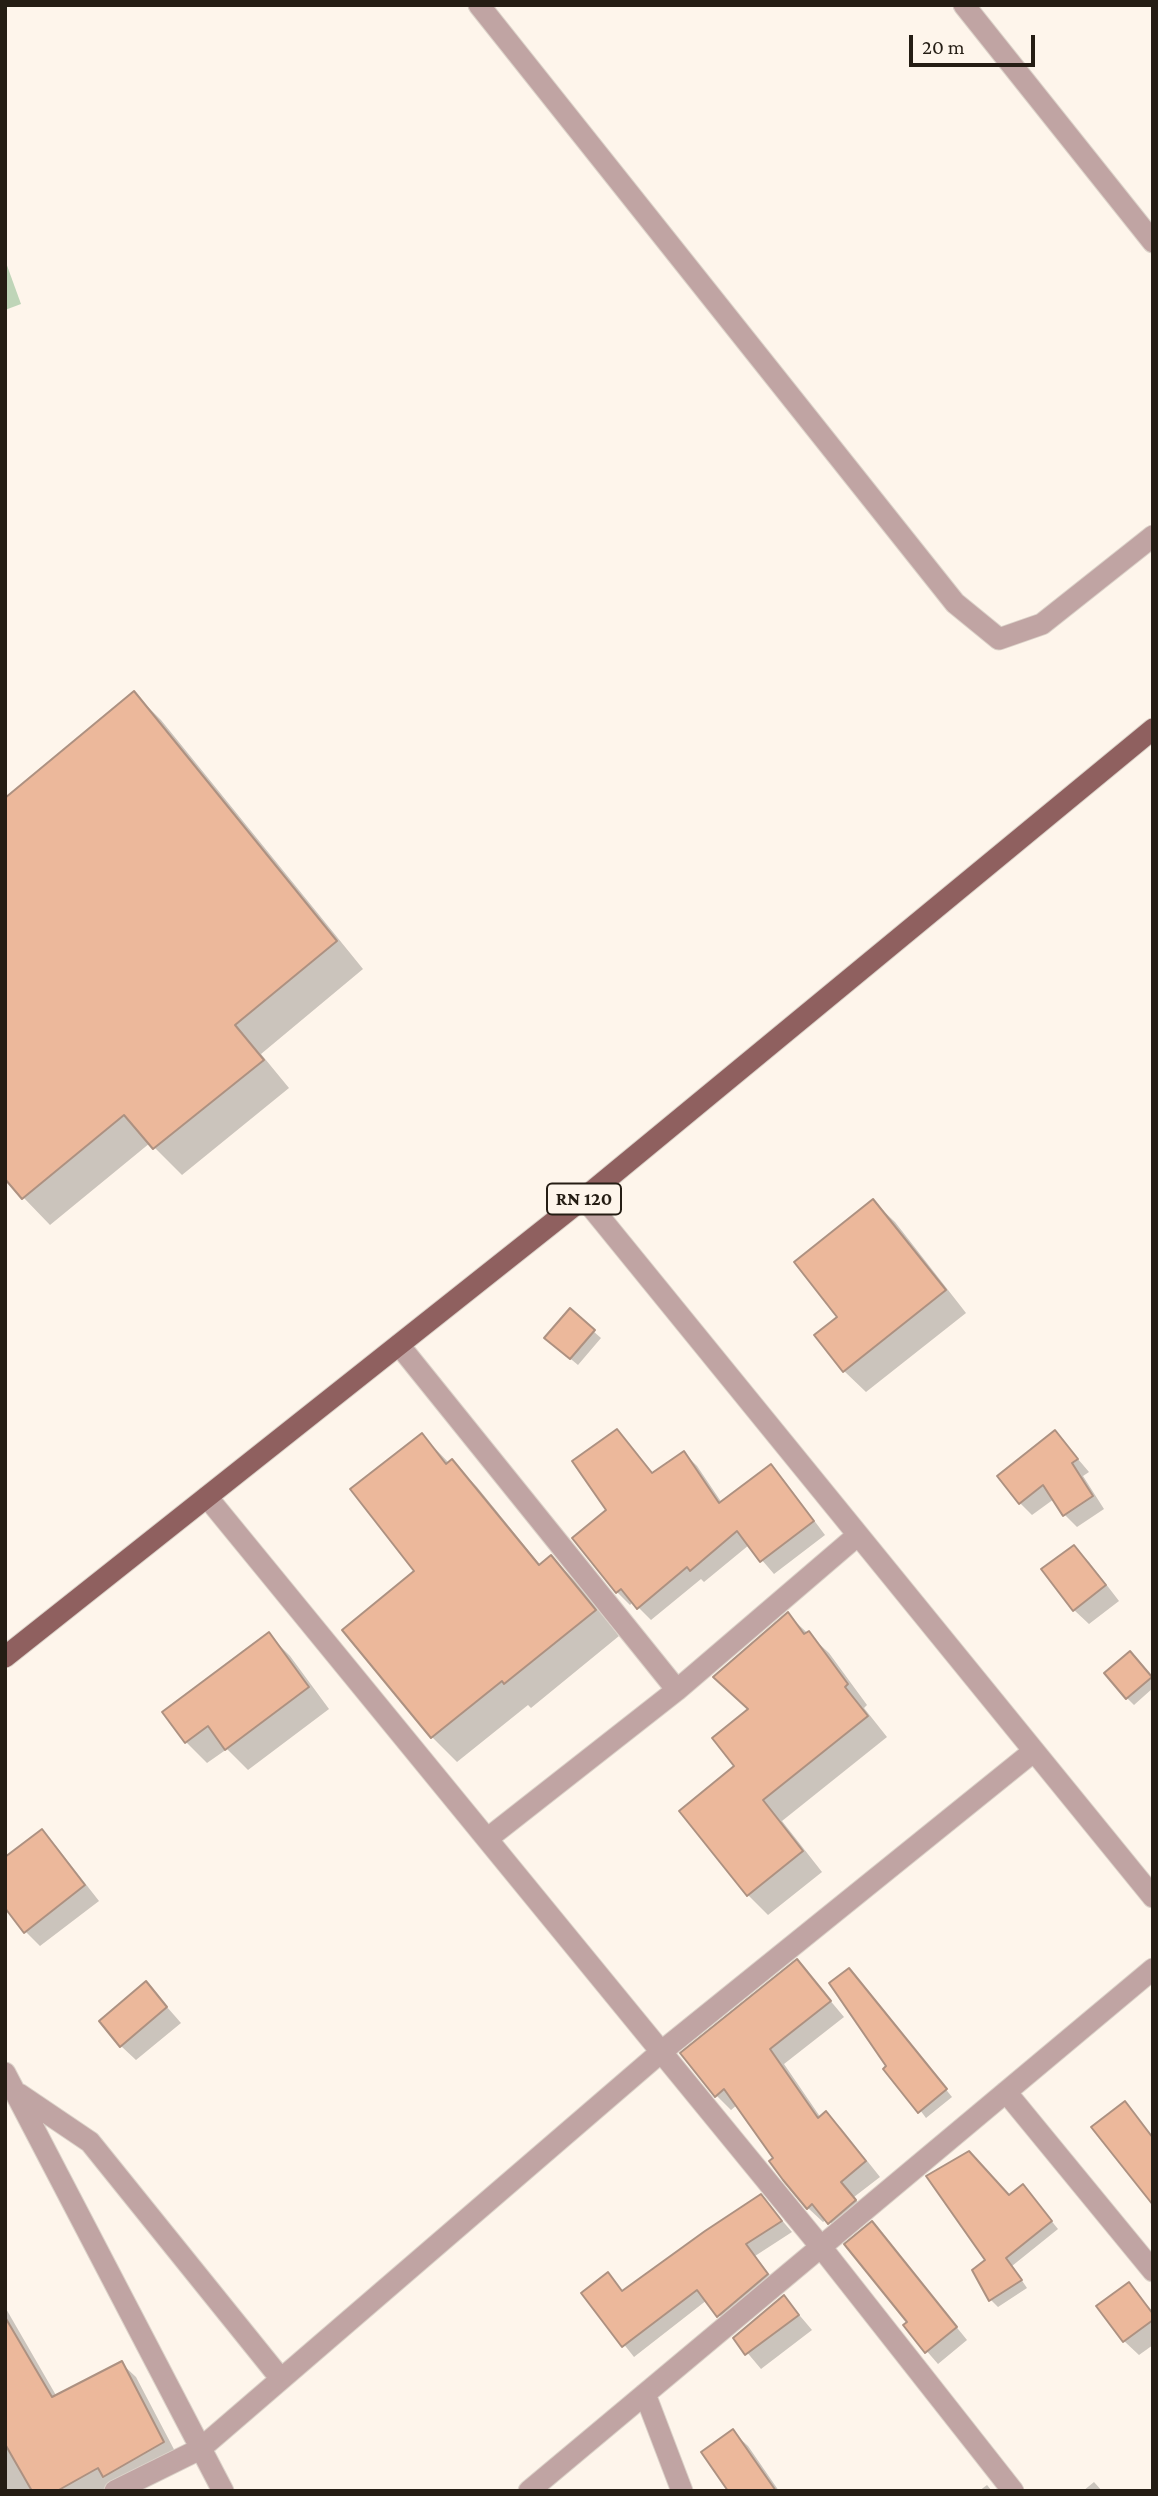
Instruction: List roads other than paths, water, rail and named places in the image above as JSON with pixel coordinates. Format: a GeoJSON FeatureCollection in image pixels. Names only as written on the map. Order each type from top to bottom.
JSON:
{"type":"FeatureCollection","features":[{"type":"Feature","properties":{"kind":"main road","name":"RN 120"},"geometry":{"type":"LineString","coordinates":[[5,1657],[584,1198],[1153,729]]}},
{"type":"Feature","properties":{"kind":"street"},"geometry":{"type":"LineString","coordinates":[[480,5],[954,603],[999,639],[1042,624],[1153,536]]}},
{"type":"Feature","properties":{"kind":"street"},"geometry":{"type":"LineString","coordinates":[[964,5],[1153,242]]}},
{"type":"Feature","properties":{"kind":"street"},"geometry":{"type":"LineString","coordinates":[[584,1198],[1153,1897]]}},
{"type":"Feature","properties":{"kind":"street"},"geometry":{"type":"LineString","coordinates":[[399,1345],[677,1690]]}},
{"type":"Feature","properties":{"kind":"street"},"geometry":{"type":"LineString","coordinates":[[207,1497],[821,2247],[1013,2491]]}},
{"type":"Feature","properties":{"kind":"street"},"geometry":{"type":"LineString","coordinates":[[487,1839],[677,1690],[858,1535]]}},
{"type":"Feature","properties":{"kind":"street"},"geometry":{"type":"LineString","coordinates":[[115,2491],[200,2448],[661,2052],[1034,1751]]}},
{"type":"Feature","properties":{"kind":"street"},"geometry":{"type":"LineString","coordinates":[[529,2491],[1153,1969]]}},
{"type":"Feature","properties":{"kind":"street"},"geometry":{"type":"LineString","coordinates":[[8,2086],[90,2142],[281,2379]]}},
{"type":"Feature","properties":{"kind":"street"},"geometry":{"type":"LineString","coordinates":[[8,2086],[223,2491]]}},
{"type":"Feature","properties":{"kind":"street"},"geometry":{"type":"LineString","coordinates":[[1006,2092],[1153,2271]]}},
{"type":"Feature","properties":{"kind":"street"},"geometry":{"type":"LineString","coordinates":[[645,2394],[678,2481],[691,2491]]}}]}
